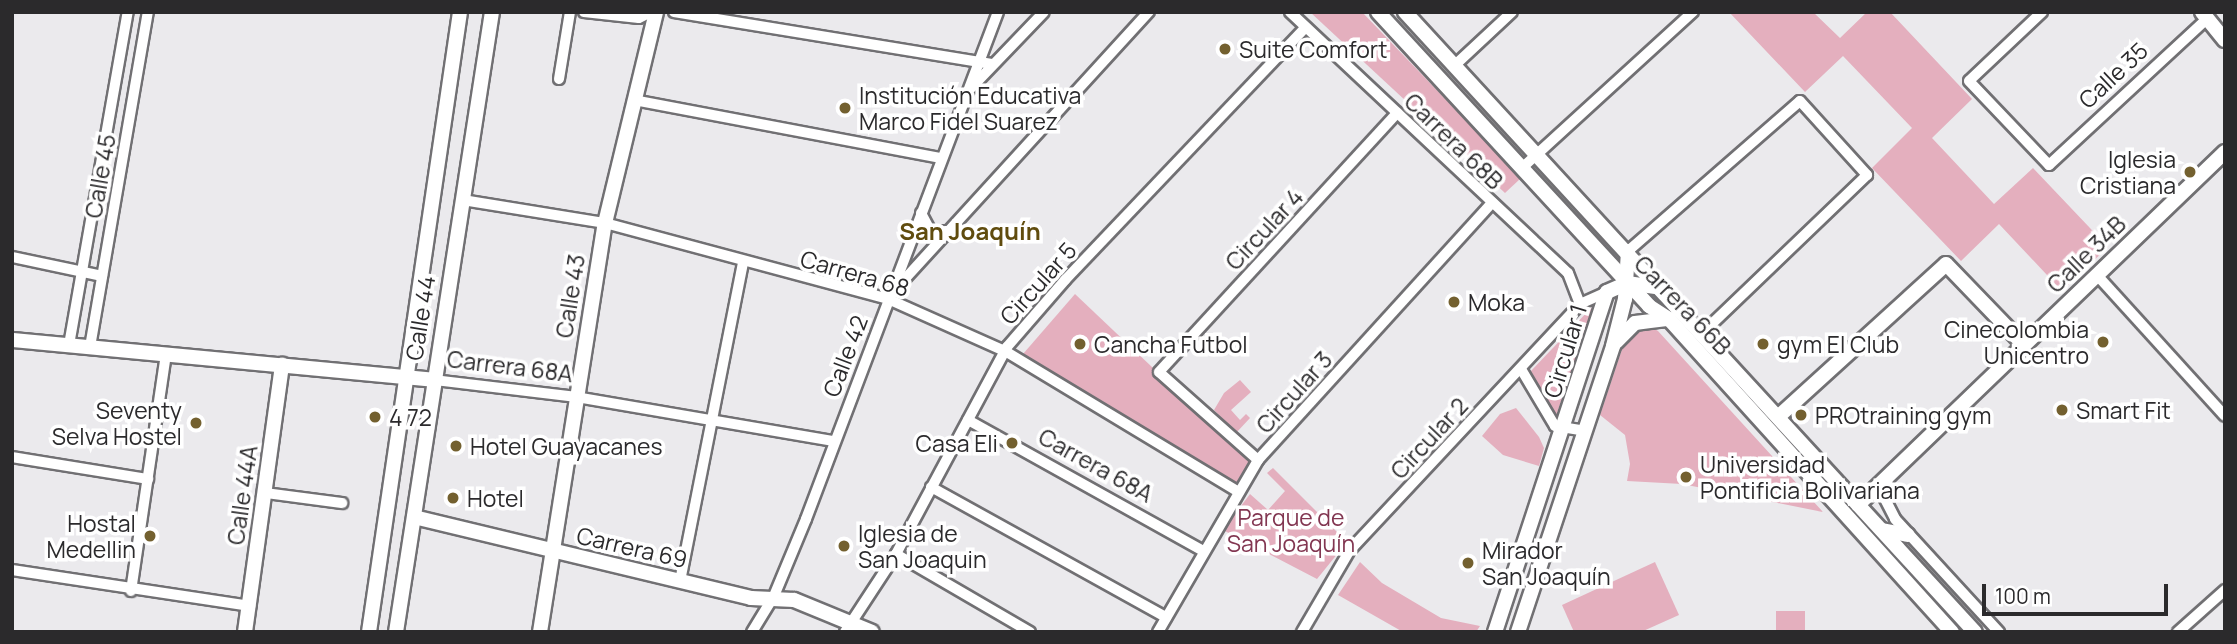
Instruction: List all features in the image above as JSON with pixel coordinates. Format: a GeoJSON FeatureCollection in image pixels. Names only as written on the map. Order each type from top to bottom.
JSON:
{"type":"FeatureCollection","features":[{"type":"Feature","properties":{"kind":"street","name":"Calle 45"},"geometry":{"type":"LineString","coordinates":[[69,345],[128,12]]}},
{"type":"Feature","properties":{"kind":"street","name":"Calle 45"},"geometry":{"type":"LineString","coordinates":[[90,347],[148,12]]}},
{"type":"Feature","properties":{"kind":"street","name":"Calle 44"},"geometry":{"type":"LineString","coordinates":[[369,632],[460,12]]}},
{"type":"Feature","properties":{"kind":"street","name":"Calle 44"},"geometry":{"type":"LineString","coordinates":[[396,632],[492,12]]}},
{"type":"Feature","properties":{"kind":"street"},"geometry":{"type":"LineString","coordinates":[[559,79],[569,12]]}},
{"type":"Feature","properties":{"kind":"street"},"geometry":{"type":"LineString","coordinates":[[584,12],[624,18],[654,12]]}},
{"type":"Feature","properties":{"kind":"street","name":"Calle 43"},"geometry":{"type":"LineString","coordinates":[[540,632],[605,223],[654,12]]}},
{"type":"Feature","properties":{"kind":"street"},"geometry":{"type":"LineString","coordinates":[[674,12],[992,64]]}},
{"type":"Feature","properties":{"kind":"street","name":"Calle 42"},"geometry":{"type":"LineString","coordinates":[[752,632],[774,596],[998,12]]}},
{"type":"Feature","properties":{"kind":"street"},"geometry":{"type":"LineString","coordinates":[[967,93],[1044,12]]}},
{"type":"Feature","properties":{"kind":"street"},"geometry":{"type":"LineString","coordinates":[[888,299],[946,231],[1149,12]]}},
{"type":"Feature","properties":{"kind":"street","name":"Carrera 68B"},"geometry":{"type":"LineString","coordinates":[[1290,12],[1573,278],[1580,304]]}},
{"type":"Feature","properties":{"kind":"street","name":"Carrera 66B"},"geometry":{"type":"LineString","coordinates":[[1378,12],[1524,167],[1627,283],[1669,319],[1952,632]]}},
{"type":"Feature","properties":{"kind":"street","name":"Carrera 66B"},"geometry":{"type":"LineString","coordinates":[[1405,12],[1539,153],[1975,632]]}},
{"type":"Feature","properties":{"kind":"street"},"geometry":{"type":"LineString","coordinates":[[1454,66],[1512,12]]}},
{"type":"Feature","properties":{"kind":"street"},"geometry":{"type":"LineString","coordinates":[[1524,167],[1693,12]]}},
{"type":"Feature","properties":{"kind":"street","name":"Calle 35"},"geometry":{"type":"LineString","coordinates":[[2042,12],[1969,81],[2049,165],[2205,15]]}},
{"type":"Feature","properties":{"kind":"street"},"geometry":{"type":"LineString","coordinates":[[2205,15],[2225,40]]}},
{"type":"Feature","properties":{"kind":"street","name":"Circular 5"},"geometry":{"type":"LineString","coordinates":[[853,626],[896,554],[1005,351],[1065,280],[1306,27]]}},
{"type":"Feature","properties":{"kind":"street"},"geometry":{"type":"LineString","coordinates":[[634,100],[942,158]]}},
{"type":"Feature","properties":{"kind":"street"},"geometry":{"type":"LineString","coordinates":[[1663,288],[1627,283],[1628,251],[1800,101],[1867,175],[1702,333]]}},
{"type":"Feature","properties":{"kind":"street","name":"Circular 4"},"geometry":{"type":"LineString","coordinates":[[1258,460],[1159,372],[1397,113]]}},
{"type":"Feature","properties":{"kind":"street","name":"Calle 34B"},"geometry":{"type":"LineString","coordinates":[[1858,505],[2225,152]]}},
{"type":"Feature","properties":{"kind":"street","name":"Carrera 68"},"geometry":{"type":"LineString","coordinates":[[463,200],[605,223],[888,299],[1005,351],[1239,492]]}},
{"type":"Feature","properties":{"kind":"street","name":"Circular 3"},"geometry":{"type":"LineString","coordinates":[[1158,632],[1202,550],[1258,460],[1492,203]]}},
{"type":"Feature","properties":{"kind":"street"},"geometry":{"type":"LineString","coordinates":[[921,212],[931,232],[946,231]]}},
{"type":"Feature","properties":{"kind":"street"},"geometry":{"type":"LineString","coordinates":[[12,257],[82,274],[102,276]]}},
{"type":"Feature","properties":{"kind":"street"},"geometry":{"type":"LineString","coordinates":[[680,581],[744,262]]}},
{"type":"Feature","properties":{"kind":"street"},"geometry":{"type":"LineString","coordinates":[[1609,290],[1612,264]]}},
{"type":"Feature","properties":{"kind":"street"},"geometry":{"type":"LineString","coordinates":[[1778,417],[1946,264],[2024,345]]}},
{"type":"Feature","properties":{"kind":"street"},"geometry":{"type":"LineString","coordinates":[[2097,275],[2225,416]]}},
{"type":"Feature","properties":{"kind":"street","name":"Circular 1"},"geometry":{"type":"LineString","coordinates":[[1495,632],[1566,428],[1609,290],[1627,283]]}},
{"type":"Feature","properties":{"kind":"street","name":"Circular 1"},"geometry":{"type":"LineString","coordinates":[[1518,632],[1613,346],[1627,283]]}},
{"type":"Feature","properties":{"kind":"street","name":"Circular 2"},"geometry":{"type":"LineString","coordinates":[[1302,632],[1350,550],[1580,304],[1609,290]]}},
{"type":"Feature","properties":{"kind":"street"},"geometry":{"type":"LineString","coordinates":[[1613,346],[1635,323],[1669,319]]}},
{"type":"Feature","properties":{"kind":"street","name":"Carrera 68A"},"geometry":{"type":"LineString","coordinates":[[12,340],[406,377],[576,397],[713,418],[833,441]]}},
{"type":"Feature","properties":{"kind":"street"},"geometry":{"type":"LineString","coordinates":[[131,591],[166,354]]}},
{"type":"Feature","properties":{"kind":"street","name":"Calle 44A"},"geometry":{"type":"LineString","coordinates":[[245,632],[282,365]]}},
{"type":"Feature","properties":{"kind":"street"},"geometry":{"type":"LineString","coordinates":[[1521,369],[1546,416],[1555,426],[1585,431]]}},
{"type":"Feature","properties":{"kind":"street","name":"Carrera 68A"},"geometry":{"type":"LineString","coordinates":[[968,420],[1202,550]]}},
{"type":"Feature","properties":{"kind":"street"},"geometry":{"type":"LineString","coordinates":[[12,457],[148,479]]}},
{"type":"Feature","properties":{"kind":"street"},"geometry":{"type":"LineString","coordinates":[[1888,476],[1886,507],[1908,535],[2000,632]]}},
{"type":"Feature","properties":{"kind":"street"},"geometry":{"type":"LineString","coordinates":[[931,487],[1166,617]]}},
{"type":"Feature","properties":{"kind":"street"},"geometry":{"type":"LineString","coordinates":[[266,493],[342,503]]}},
{"type":"Feature","properties":{"kind":"street","name":"Carrera 69"},"geometry":{"type":"LineString","coordinates":[[414,517],[751,598],[774,596],[794,600],[853,626]]}},
{"type":"Feature","properties":{"kind":"street"},"geometry":{"type":"LineString","coordinates":[[1881,530],[1908,535]]}},
{"type":"Feature","properties":{"kind":"street"},"geometry":{"type":"LineString","coordinates":[[896,554],[1030,632]]}},
{"type":"Feature","properties":{"kind":"street"},"geometry":{"type":"LineString","coordinates":[[12,570],[131,591],[250,606]]}},
{"type":"Feature","properties":{"kind":"street"},"geometry":{"type":"LineString","coordinates":[[2178,632],[2225,590]]}},
{"type":"Feature","properties":{"kind":"green space"},"geometry":{"type":"Polygon","coordinates":[[[1310,12],[1362,12],[1521,178],[1505,193],[1310,12]]]}},
{"type":"Feature","properties":{"kind":"green space"},"geometry":{"type":"Polygon","coordinates":[[[1729,12],[1813,12],[1840,38],[1867,12],[1890,12],[1972,99],[1932,138],[1994,204],[2033,168],[2108,247],[2062,291],[1999,224],[1961,261],[1872,168],[1912,128],[1843,56],[1805,92],[1729,12]]]}},
{"type":"Feature","properties":{"kind":"green space","name":"Parque de San Joaquín"},"geometry":{"type":"Polygon","coordinates":[[[1075,294],[1250,460],[1235,486],[1023,354],[1075,294]]]}},
{"type":"Feature","properties":{"kind":"green space"},"geometry":{"type":"Polygon","coordinates":[[[1592,307],[1589,319],[1555,419],[1530,372],[1592,307]]]}},
{"type":"Feature","properties":{"kind":"green space"},"geometry":{"type":"Polygon","coordinates":[[[1651,327],[1658,331],[1823,512],[1682,484],[1627,481],[1630,464],[1625,435],[1600,415],[1625,340],[1638,329],[1651,327]]]}},
{"type":"Feature","properties":{"kind":"green space"},"geometry":{"type":"Polygon","coordinates":[[[1240,380],[1251,392],[1231,410],[1240,420],[1246,414],[1250,418],[1236,433],[1214,410],[1224,393],[1240,380]]]}},
{"type":"Feature","properties":{"kind":"green space"},"geometry":{"type":"Polygon","coordinates":[[[1516,408],[1539,437],[1544,448],[1539,466],[1503,455],[1482,436],[1500,414],[1516,408]]]}},
{"type":"Feature","properties":{"kind":"green space","name":"Parque de San Joaquín"},"geometry":{"type":"Polygon","coordinates":[[[1273,468],[1347,542],[1317,579],[1223,530],[1250,494],[1268,510],[1285,491],[1267,473],[1273,468]]]}},
{"type":"Feature","properties":{"kind":"green space"},"geometry":{"type":"Polygon","coordinates":[[[1360,562],[1382,583],[1441,618],[1480,626],[1476,632],[1403,632],[1338,595],[1360,562]]]}},
{"type":"Feature","properties":{"kind":"green space"},"geometry":{"type":"Polygon","coordinates":[[[1655,562],[1679,615],[1641,632],[1574,632],[1562,605],[1655,562]]]}},
{"type":"Feature","properties":{"kind":"green space"},"geometry":{"type":"Polygon","coordinates":[[[1776,611],[1805,611],[1805,632],[1776,632],[1776,611]]]}},
{"type":"Feature","properties":{"kind":"place","name":"Suite Comfort"},"geometry":{"type":"Point","coordinates":[1225,49]}},
{"type":"Feature","properties":{"kind":"place","name":"Institución Educativa Marco Fidel Suarez"},"geometry":{"type":"Point","coordinates":[845,108]}},
{"type":"Feature","properties":{"kind":"place","name":"Iglesia Cristiana"},"geometry":{"type":"Point","coordinates":[2190,172]}},
{"type":"Feature","properties":{"kind":"place","name":"Moka"},"geometry":{"type":"Point","coordinates":[1454,302]}},
{"type":"Feature","properties":{"kind":"place","name":"Cinecolombia Unicentro"},"geometry":{"type":"Point","coordinates":[2103,342]}},
{"type":"Feature","properties":{"kind":"place","name":"Cancha Futbol"},"geometry":{"type":"Point","coordinates":[1080,344]}},
{"type":"Feature","properties":{"kind":"place","name":"gym El Club"},"geometry":{"type":"Point","coordinates":[1763,344]}},
{"type":"Feature","properties":{"kind":"place","name":"Smart Fit"},"geometry":{"type":"Point","coordinates":[2062,410]}},
{"type":"Feature","properties":{"kind":"place","name":"PROtraining gym"},"geometry":{"type":"Point","coordinates":[1801,415]}},
{"type":"Feature","properties":{"kind":"place","name":"4 72"},"geometry":{"type":"Point","coordinates":[375,417]}},
{"type":"Feature","properties":{"kind":"place","name":"Seventy Selva Hostel"},"geometry":{"type":"Point","coordinates":[196,423]}},
{"type":"Feature","properties":{"kind":"place","name":"Casa Eli"},"geometry":{"type":"Point","coordinates":[1012,443]}},
{"type":"Feature","properties":{"kind":"place","name":"Hotel Guayacanes"},"geometry":{"type":"Point","coordinates":[456,446]}},
{"type":"Feature","properties":{"kind":"place","name":"Universidad Pontificia Bolivariana"},"geometry":{"type":"Point","coordinates":[1686,477]}},
{"type":"Feature","properties":{"kind":"place","name":"Hotel"},"geometry":{"type":"Point","coordinates":[453,498]}},
{"type":"Feature","properties":{"kind":"place","name":"Hostal Medellin"},"geometry":{"type":"Point","coordinates":[150,536]}},
{"type":"Feature","properties":{"kind":"place","name":"Iglesia de San Joaquin"},"geometry":{"type":"Point","coordinates":[844,546]}},
{"type":"Feature","properties":{"kind":"place","name":"Mirador San Joaquín"},"geometry":{"type":"Point","coordinates":[1468,563]}},
{"type":"Feature","properties":{"kind":"district","name":"San Joaquín"},"geometry":{"type":"Point","coordinates":[970,231]}}]}
